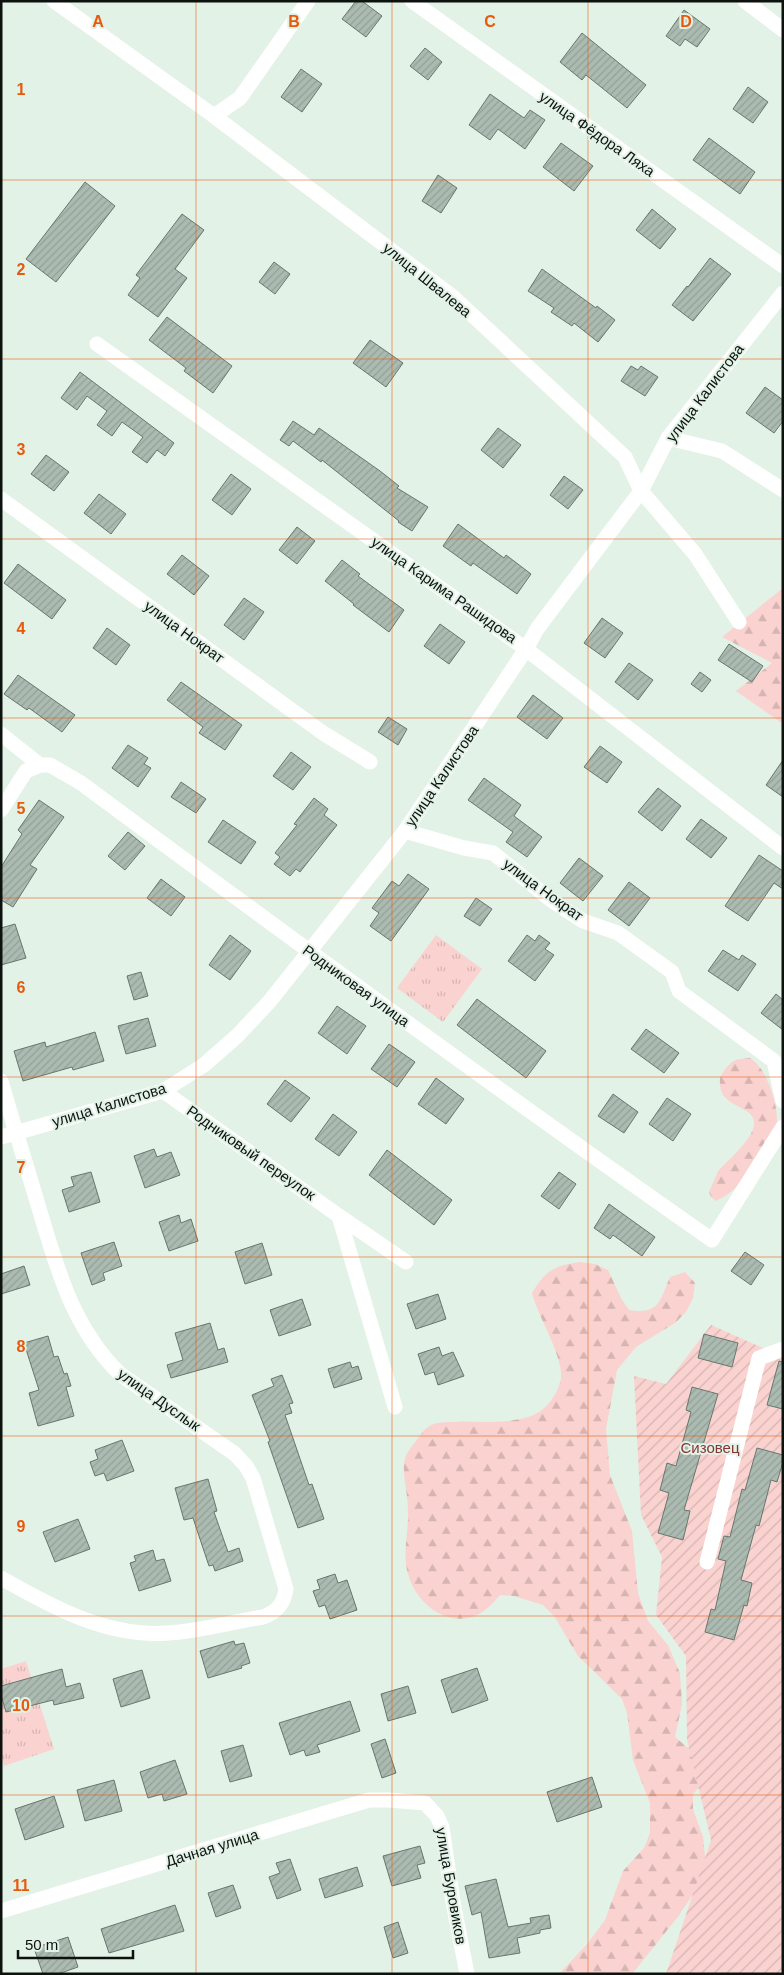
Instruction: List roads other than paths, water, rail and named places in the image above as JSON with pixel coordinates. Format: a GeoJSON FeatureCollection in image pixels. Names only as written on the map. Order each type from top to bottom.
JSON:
{"type":"FeatureCollection","features":[{"type":"Feature","properties":{"kind":"street","name":"улица Швалева"},"geometry":{"type":"LineString","coordinates":[[54,1],[214,116],[453,297],[625,457],[641,491],[695,554],[739,622]]}},
{"type":"Feature","properties":{"kind":"street"},"geometry":{"type":"LineString","coordinates":[[214,116],[240,98],[308,1]]}},
{"type":"Feature","properties":{"kind":"street","name":"улица Фёдора Ляха"},"geometry":{"type":"LineString","coordinates":[[412,1],[783,266]]}},
{"type":"Feature","properties":{"kind":"street"},"geometry":{"type":"LineString","coordinates":[[745,1],[783,30]]}},
{"type":"Feature","properties":{"kind":"street","name":"улица Калистова"},"geometry":{"type":"LineString","coordinates":[[1,1136],[163,1091],[204,1065],[237,1036],[269,1002],[405,831],[538,629],[641,491],[668,438],[783,293]]}},
{"type":"Feature","properties":{"kind":"street","name":"улица Карима Рашидова"},"geometry":{"type":"LineString","coordinates":[[97,344],[526,648],[783,848]]}},
{"type":"Feature","properties":{"kind":"street"},"geometry":{"type":"LineString","coordinates":[[668,438],[722,451],[783,490]]}},
{"type":"Feature","properties":{"kind":"street","name":"улица Нократ"},"geometry":{"type":"LineString","coordinates":[[1,499],[323,733],[370,762]]}},
{"type":"Feature","properties":{"kind":"street","name":"Родниковая улица"},"geometry":{"type":"LineString","coordinates":[[1,734],[40,765],[50,765],[81,784],[309,952],[712,1240],[783,1128]]}},
{"type":"Feature","properties":{"kind":"street"},"geometry":{"type":"LineString","coordinates":[[1,810],[26,772],[40,765]]}},
{"type":"Feature","properties":{"kind":"street","name":"улица Нократ"},"geometry":{"type":"LineString","coordinates":[[405,831],[464,848],[493,853],[551,900],[583,921],[618,933],[672,972],[679,992],[774,1061],[783,1101]]}},
{"type":"Feature","properties":{"kind":"street","name":"улица Дуслык"},"geometry":{"type":"LineString","coordinates":[[1,1081],[58,1271],[81,1324],[104,1359],[120,1374],[235,1454],[246,1466],[252,1478],[286,1589],[285,1596],[278,1609],[272,1614],[263,1617],[169,1633],[145,1634],[95,1624],[70,1614],[1,1578]]}},
{"type":"Feature","properties":{"kind":"street","name":"Родниковый переулок"},"geometry":{"type":"LineString","coordinates":[[163,1091],[406,1262]]}},
{"type":"Feature","properties":{"kind":"street"},"geometry":{"type":"LineString","coordinates":[[339,1216],[395,1407]]}},
{"type":"Feature","properties":{"kind":"street"},"geometry":{"type":"LineString","coordinates":[[707,1562],[759,1358],[783,1349]]}},
{"type":"Feature","properties":{"kind":"street","name":"Дачная улица"},"geometry":{"type":"LineString","coordinates":[[1,1911],[369,1800],[425,1803]]}},
{"type":"Feature","properties":{"kind":"street","name":"улица Буровиков"},"geometry":{"type":"LineString","coordinates":[[425,1803],[438,1816],[442,1827],[452,1902],[467,1974]]}},
{"type":"Feature","properties":{"kind":"park label","name":"Сизовец"},"geometry":{"type":"Point","coordinates":[710,1448]}}]}
